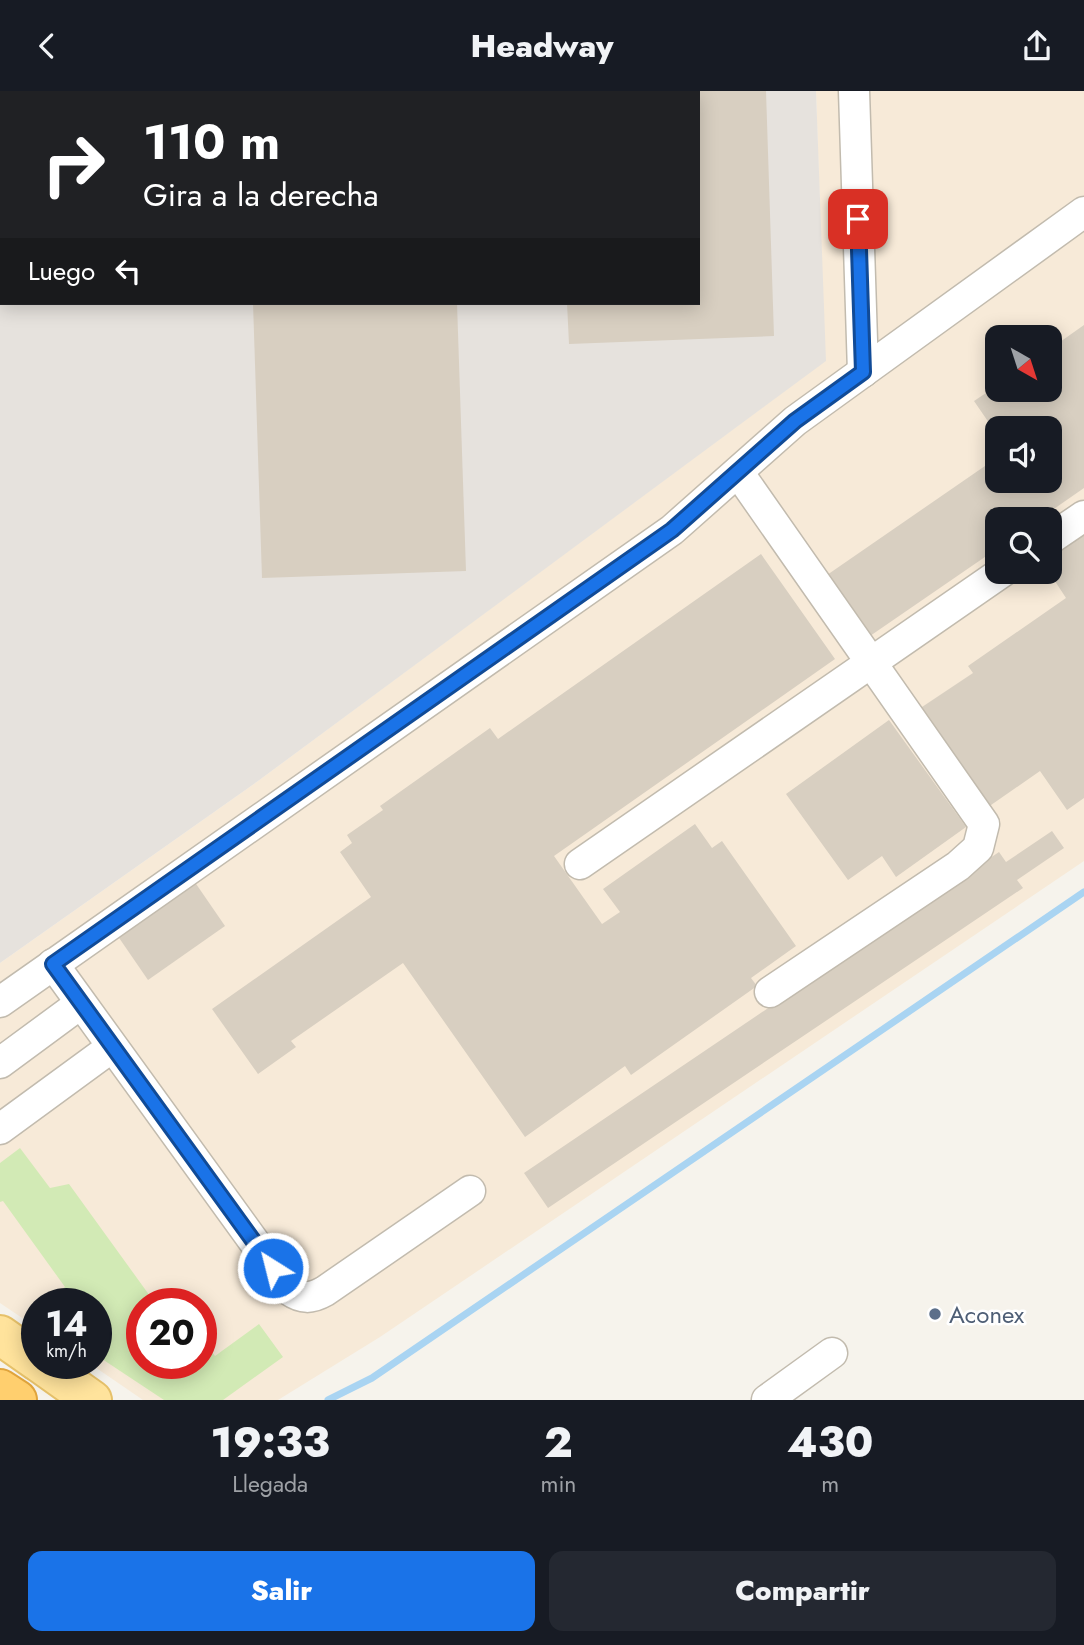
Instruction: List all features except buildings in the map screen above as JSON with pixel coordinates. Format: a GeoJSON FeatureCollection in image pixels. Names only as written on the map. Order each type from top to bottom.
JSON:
{"type":"FeatureCollection","features":[{"type":"Feature","properties":{"kind":"highway"},"geometry":{"type":"LineString","coordinates":[[0,1389],[17,1400]]}},
{"type":"Feature","properties":{"kind":"main road"},"geometry":{"type":"LineString","coordinates":[[0,1335],[21,1350]]}},
{"type":"Feature","properties":{"kind":"main road"},"geometry":{"type":"LineString","coordinates":[[63,1379],[92,1400]]}},
{"type":"Feature","properties":{"kind":"lane"},"geometry":{"type":"LineString","coordinates":[[854,91],[863,372]]}},
{"type":"Feature","properties":{"kind":"lane"},"geometry":{"type":"LineString","coordinates":[[0,1002],[672,530],[795,421],[1084,212]]}},
{"type":"Feature","properties":{"kind":"lane"},"geometry":{"type":"LineString","coordinates":[[738,472],[984,824],[978,848],[958,866],[770,992]]}},
{"type":"Feature","properties":{"kind":"lane"},"geometry":{"type":"LineString","coordinates":[[1062,531],[1084,516]]}},
{"type":"Feature","properties":{"kind":"lane"},"geometry":{"type":"LineString","coordinates":[[580,865],[985,584]]}},
{"type":"Feature","properties":{"kind":"lane"},"geometry":{"type":"LineString","coordinates":[[53,964],[289,1290],[298,1296],[307,1298],[325,1291],[470,1191]]}},
{"type":"Feature","properties":{"kind":"lane"},"geometry":{"type":"LineString","coordinates":[[0,1063],[80,1004]]}},
{"type":"Feature","properties":{"kind":"lane"},"geometry":{"type":"LineString","coordinates":[[0,1129],[112,1047]]}},
{"type":"Feature","properties":{"kind":"lane"},"geometry":{"type":"LineString","coordinates":[[767,1400],[832,1353]]}},
{"type":"Feature","properties":{"kind":"shaded area"},"geometry":{"type":"Polygon","coordinates":[[[700,91],[816,91],[826,361],[258,781],[0,963],[0,305],[700,305],[700,91]]]}},
{"type":"Feature","properties":{"kind":"shaded area"},"geometry":{"type":"Polygon","coordinates":[[[816,91],[1084,91],[1084,861],[380,1337],[278,1400],[143,1400],[112,1379],[112,1288],[21,1288],[21,1317],[0,1303],[0,963],[258,781],[825,361],[816,91]]]}},
{"type":"Feature","properties":{"kind":"green space"},"geometry":{"type":"Polygon","coordinates":[[[20,1148],[50,1188],[69,1184],[144,1288],[126,1288],[126,1375],[112,1366],[112,1288],[64,1288],[3,1201],[0,1202],[0,1163],[20,1148]]]}},
{"type":"Feature","properties":{"kind":"green space"},"geometry":{"type":"Polygon","coordinates":[[[259,1324],[283,1357],[223,1400],[164,1400],[132,1379],[217,1379],[217,1355],[259,1324]]]}},
{"type":"Feature","properties":{"kind":"waterway"},"geometry":{"type":"LineString","coordinates":[[328,1400],[372,1378],[1084,892]]}},
{"type":"Feature","properties":{"kind":"place","name":"Aconex"},"geometry":{"type":"Point","coordinates":[935,1314]}},
{"type":"Feature","properties":{"kind":"route"},"geometry":{"type":"LineString","coordinates":[[273,1268],[53,964],[672,530],[795,421],[863,372],[858,219]]}}]}
